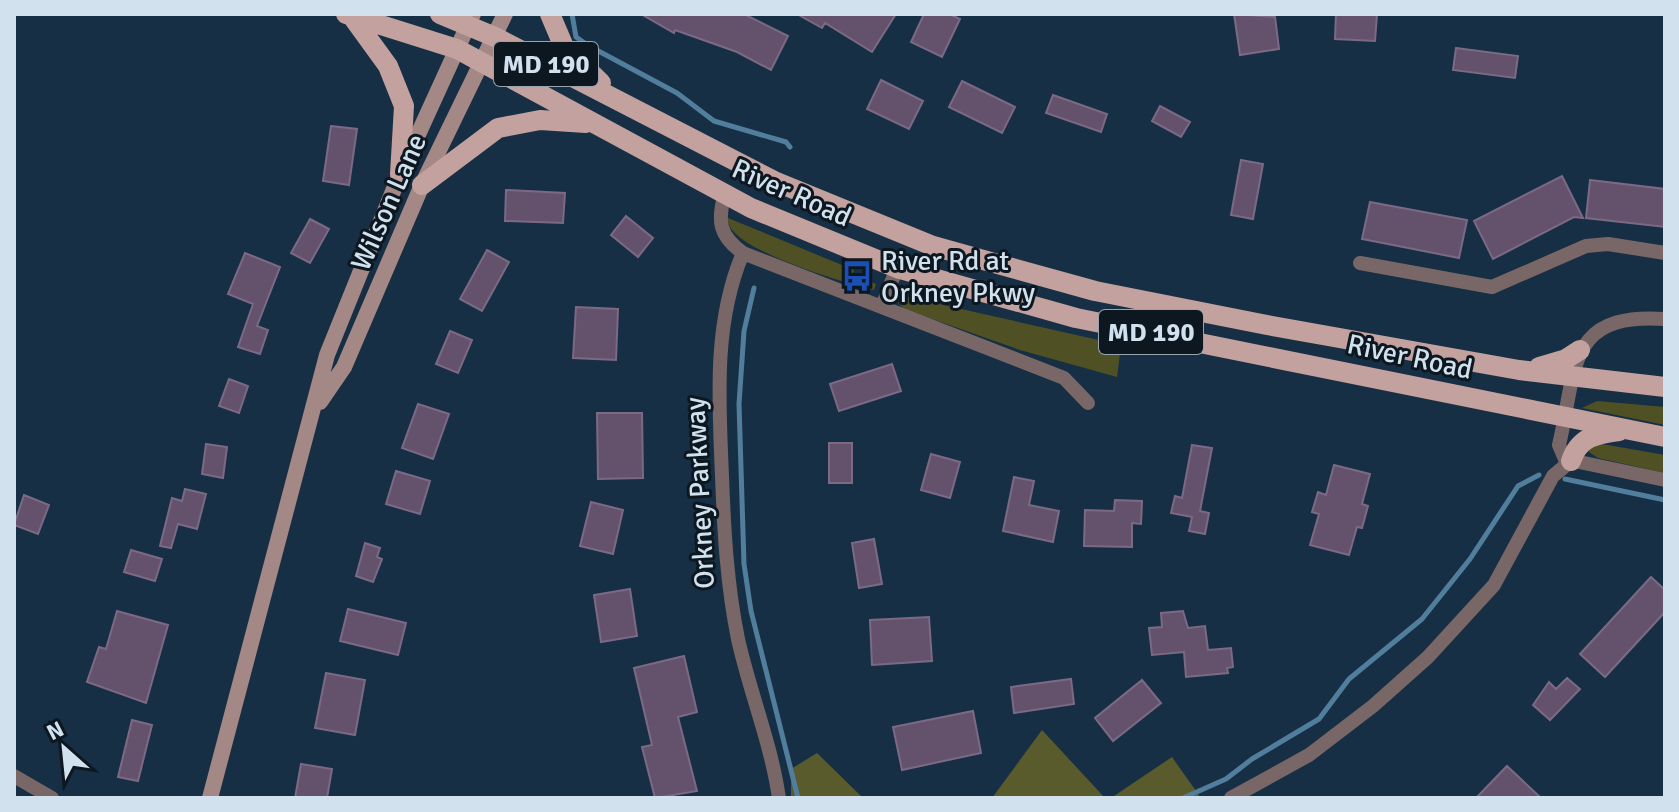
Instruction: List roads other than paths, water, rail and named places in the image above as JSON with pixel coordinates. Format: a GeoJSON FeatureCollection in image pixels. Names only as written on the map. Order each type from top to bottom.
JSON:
{"type":"FeatureCollection","features":[{"type":"Feature","properties":{"kind":"main road","name":"River Road"},"geometry":{"type":"LineString","coordinates":[[440,14],[470,19],[495,37],[774,181],[933,246],[1095,291],[1519,370],[1665,387]]}},
{"type":"Feature","properties":{"kind":"main road","name":"Wilson Lane"},"geometry":{"type":"LineString","coordinates":[[315,410],[344,367],[422,185],[505,14]]}},
{"type":"Feature","properties":{"kind":"main road"},"geometry":{"type":"LineString","coordinates":[[550,14],[564,47],[625,104]]}},
{"type":"Feature","properties":{"kind":"main road","name":"River Road"},"geometry":{"type":"LineString","coordinates":[[348,15],[457,49],[725,193],[897,268],[1076,318],[1665,437]]}},
{"type":"Feature","properties":{"kind":"main road"},"geometry":{"type":"LineString","coordinates":[[348,15],[388,66],[404,106],[400,174]]}},
{"type":"Feature","properties":{"kind":"main road","name":"Wilson Lane"},"geometry":{"type":"LineString","coordinates":[[210,798],[315,410],[327,355],[400,174],[470,19]]}},
{"type":"Feature","properties":{"kind":"main road"},"geometry":{"type":"LineString","coordinates":[[422,185],[498,128],[540,120],[595,123]]}},
{"type":"Feature","properties":{"kind":"main road"},"geometry":{"type":"LineString","coordinates":[[1519,370],[1557,362],[1580,350]]}},
{"type":"Feature","properties":{"kind":"main road"},"geometry":{"type":"LineString","coordinates":[[1571,461],[1577,447],[1587,438],[1631,430]]}},
{"type":"Feature","properties":{"kind":"street"},"geometry":{"type":"LineString","coordinates":[[725,193],[718,216],[719,226],[724,237],[743,253],[1064,378],[1088,403]]}},
{"type":"Feature","properties":{"kind":"street"},"geometry":{"type":"LineString","coordinates":[[1360,263],[1492,287],[1586,246],[1608,244],[1665,253]]}},
{"type":"Feature","properties":{"kind":"street","name":"Orkney Parkway"},"geometry":{"type":"LineString","coordinates":[[743,253],[734,274],[720,361],[726,570],[739,643],[774,765],[779,798]]}},
{"type":"Feature","properties":{"kind":"street"},"geometry":{"type":"LineString","coordinates":[[882,306],[897,268]]}},
{"type":"Feature","properties":{"kind":"street"},"geometry":{"type":"LineString","coordinates":[[1665,319],[1622,319],[1605,325],[1580,350],[1559,451],[1571,461],[1665,480]]}},
{"type":"Feature","properties":{"kind":"street"},"geometry":{"type":"LineString","coordinates":[[1231,798],[1309,755],[1373,706],[1428,657],[1494,585],[1553,476],[1571,461]]}},
{"type":"Feature","properties":{"kind":"street"},"geometry":{"type":"LineString","coordinates":[[14,776],[52,798]]}},
{"type":"Feature","properties":{"kind":"waterway"},"geometry":{"type":"LineString","coordinates":[[572,14],[576,37],[589,46],[677,93],[714,121],[786,142],[790,147]]}},
{"type":"Feature","properties":{"kind":"waterway"},"geometry":{"type":"LineString","coordinates":[[754,288],[744,331],[739,404],[744,564],[751,611],[798,798]]}},
{"type":"Feature","properties":{"kind":"waterway"},"geometry":{"type":"LineString","coordinates":[[1183,798],[1226,779],[1252,759],[1319,719],[1349,679],[1422,619],[1470,559],[1518,486],[1539,475]]}},
{"type":"Feature","properties":{"kind":"waterway"},"geometry":{"type":"LineString","coordinates":[[1565,479],[1665,500]]}},
{"type":"Feature","properties":{"kind":"place","name":"River Rd at Orkney Pkwy"},"geometry":{"type":"Point","coordinates":[857,276]}}]}
